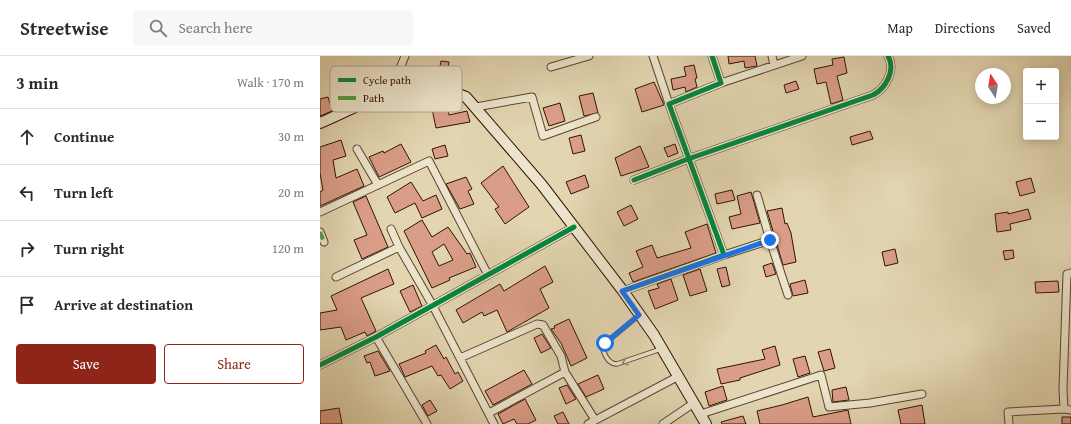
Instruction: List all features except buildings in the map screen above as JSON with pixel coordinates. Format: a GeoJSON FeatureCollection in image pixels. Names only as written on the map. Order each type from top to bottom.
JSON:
{"type":"FeatureCollection","features":[{"type":"Feature","properties":{"kind":"main road"},"geometry":{"type":"LineString","coordinates":[[462,95],[476,107],[542,185],[622,291],[662,349],[706,424]]}},
{"type":"Feature","properties":{"kind":"main road"},"geometry":{"type":"LineString","coordinates":[[320,123],[346,112]]}},
{"type":"Feature","properties":{"kind":"street"},"geometry":{"type":"LineString","coordinates":[[401,66],[405,56]]}},
{"type":"Feature","properties":{"kind":"street"},"geometry":{"type":"LineString","coordinates":[[551,67],[589,56]]}},
{"type":"Feature","properties":{"kind":"street"},"geometry":{"type":"LineString","coordinates":[[653,56],[688,158],[724,255]]}},
{"type":"Feature","properties":{"kind":"street"},"geometry":{"type":"LineString","coordinates":[[712,56],[721,82]]}},
{"type":"Feature","properties":{"kind":"street"},"geometry":{"type":"LineString","coordinates":[[772,56],[774,65]]}},
{"type":"Feature","properties":{"kind":"street"},"geometry":{"type":"LineString","coordinates":[[669,104],[721,82],[802,56]]}},
{"type":"Feature","properties":{"kind":"street"},"geometry":{"type":"LineString","coordinates":[[634,180],[688,158],[873,95],[884,88],[891,70],[888,56]]}},
{"type":"Feature","properties":{"kind":"street"},"geometry":{"type":"LineString","coordinates":[[476,107],[532,97],[543,136],[596,116]]}},
{"type":"Feature","properties":{"kind":"street"},"geometry":{"type":"LineString","coordinates":[[357,149],[378,185]]}},
{"type":"Feature","properties":{"kind":"street"},"geometry":{"type":"LineString","coordinates":[[320,212],[429,161],[488,275]]}},
{"type":"Feature","properties":{"kind":"street"},"geometry":{"type":"LineString","coordinates":[[757,195],[788,295]]}},
{"type":"Feature","properties":{"kind":"street"},"geometry":{"type":"LineString","coordinates":[[320,365],[376,337],[574,227]]}},
{"type":"Feature","properties":{"kind":"street"},"geometry":{"type":"LineString","coordinates":[[391,229],[399,247],[433,306],[494,424]]}},
{"type":"Feature","properties":{"kind":"street"},"geometry":{"type":"LineString","coordinates":[[320,232],[324,242]]}},
{"type":"Feature","properties":{"kind":"street"},"geometry":{"type":"LineString","coordinates":[[622,291],[770,240]]}},
{"type":"Feature","properties":{"kind":"street"},"geometry":{"type":"LineString","coordinates":[[336,277],[399,247]]}},
{"type":"Feature","properties":{"kind":"street"},"geometry":{"type":"LineString","coordinates":[[1009,424],[1008,412],[1068,410],[1063,389],[1066,274],[1071,274]]}},
{"type":"Feature","properties":{"kind":"street"},"geometry":{"type":"LineString","coordinates":[[460,358],[540,324],[543,325],[561,356],[565,372],[595,420]]}},
{"type":"Feature","properties":{"kind":"street"},"geometry":{"type":"LineString","coordinates":[[376,337],[427,424]]}},
{"type":"Feature","properties":{"kind":"street"},"geometry":{"type":"LineString","coordinates":[[489,413],[565,372]]}},
{"type":"Feature","properties":{"kind":"street"},"geometry":{"type":"LineString","coordinates":[[701,414],[822,374],[829,407],[870,403],[922,394]]}},
{"type":"Feature","properties":{"kind":"street"},"geometry":{"type":"LineString","coordinates":[[588,424],[677,376]]}},
{"type":"Feature","properties":{"kind":"street"},"geometry":{"type":"LineString","coordinates":[[663,424],[694,403]]}},
{"type":"Feature","properties":{"kind":"lane"},"geometry":{"type":"LineString","coordinates":[[639,315],[602,346],[603,352],[609,361],[613,364],[617,364],[662,349]]}},
{"type":"Feature","properties":{"kind":"marked path"},"geometry":{"type":"LineString","coordinates":[[320,232],[324,242]]}},
{"type":"Feature","properties":{"kind":"cycle path"},"geometry":{"type":"LineString","coordinates":[[623,291],[724,255],[669,104],[721,83],[712,56]]}},
{"type":"Feature","properties":{"kind":"cycle path"},"geometry":{"type":"LineString","coordinates":[[634,180],[688,159],[873,95],[886,83],[890,73],[891,67],[888,56]]}},
{"type":"Feature","properties":{"kind":"cycle path"},"geometry":{"type":"LineString","coordinates":[[320,365],[376,337],[574,227]]}},
{"type":"Feature","properties":{"kind":"route"},"geometry":{"type":"LineString","coordinates":[[605,343],[639,315],[622,291],[770,240]]}}]}
